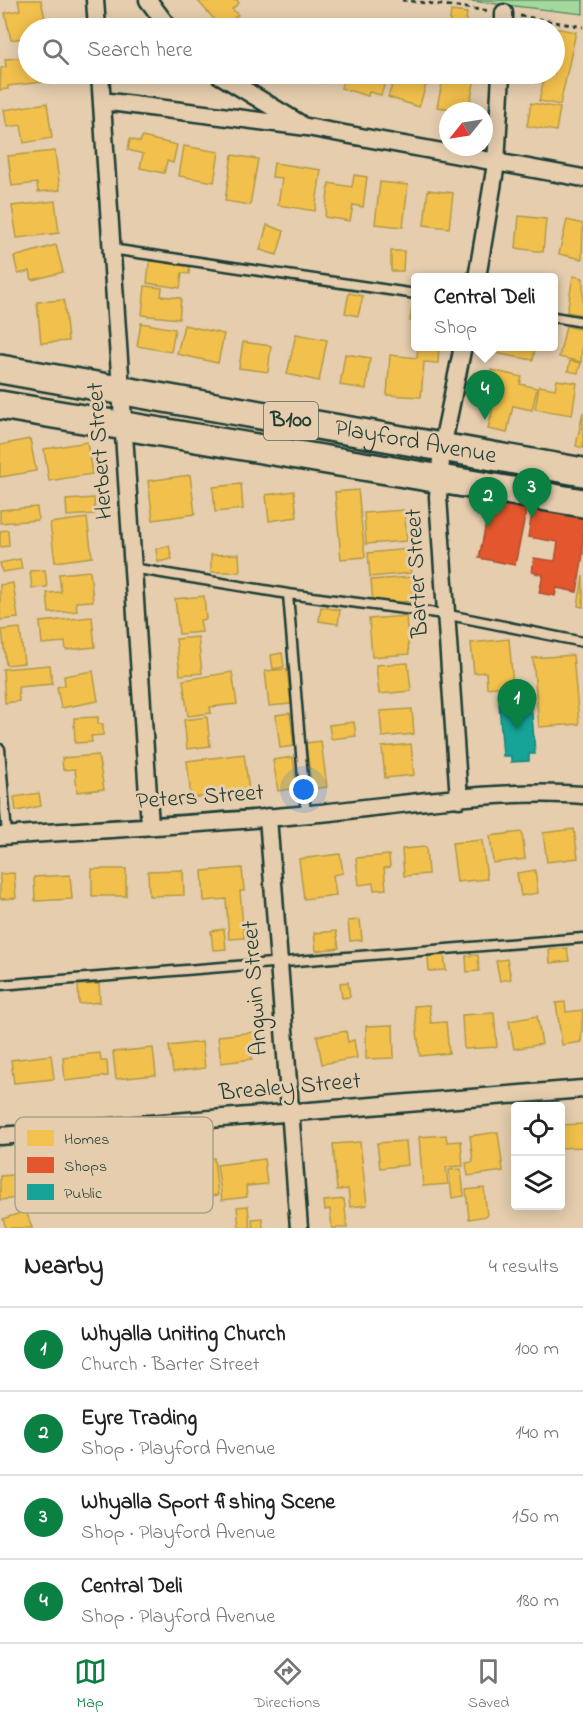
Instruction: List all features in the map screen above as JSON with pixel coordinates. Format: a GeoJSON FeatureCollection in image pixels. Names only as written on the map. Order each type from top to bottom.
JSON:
{"type":"FeatureCollection","features":[{"type":"Feature","properties":{"kind":"highway","name":"Playford Avenue"},"geometry":{"type":"LineString","coordinates":[[0,369],[583,472]]}},
{"type":"Feature","properties":{"kind":"highway","name":"Playford Avenue"},"geometry":{"type":"LineString","coordinates":[[0,405],[583,503]]}},
{"type":"Feature","properties":{"kind":"street"},"geometry":{"type":"LineString","coordinates":[[95,0],[96,18]]}},
{"type":"Feature","properties":{"kind":"street"},"geometry":{"type":"LineString","coordinates":[[148,0],[162,18]]}},
{"type":"Feature","properties":{"kind":"street","name":"Herbert Street"},"geometry":{"type":"LineString","coordinates":[[101,84],[150,825]]}},
{"type":"Feature","properties":{"kind":"street"},"geometry":{"type":"LineString","coordinates":[[235,84],[307,127]]}},
{"type":"Feature","properties":{"kind":"street"},"geometry":{"type":"LineString","coordinates":[[478,273],[496,164],[500,84]]}},
{"type":"Feature","properties":{"kind":"street"},"geometry":{"type":"LineString","coordinates":[[102,100],[307,127],[496,164],[583,178]]}},
{"type":"Feature","properties":{"kind":"street","name":"Barter Street"},"geometry":{"type":"LineString","coordinates":[[459,799],[444,614],[438,478],[462,351]]}},
{"type":"Feature","properties":{"kind":"street","name":"Peters Street"},"geometry":{"type":"LineString","coordinates":[[4,835],[306,814],[459,799],[557,793],[583,795]]}},
{"type":"Feature","properties":{"kind":"street","name":"Angwin Street"},"geometry":{"type":"LineString","coordinates":[[268,817],[298,1228]]}},
{"type":"Feature","properties":{"kind":"street","name":"Brealey Street"},"geometry":{"type":"LineString","coordinates":[[213,1118],[583,1089]]}},
{"type":"Feature","properties":{"kind":"street","name":"Brealey Street"},"geometry":{"type":"LineString","coordinates":[[0,1136],[15,1135]]}},
{"type":"Feature","properties":{"kind":"lane"},"geometry":{"type":"LineString","coordinates":[[111,249],[411,293]]}},
{"type":"Feature","properties":{"kind":"lane"},"geometry":{"type":"LineString","coordinates":[[558,317],[583,322]]}},
{"type":"Feature","properties":{"kind":"lane"},"geometry":{"type":"LineString","coordinates":[[132,568],[288,594],[444,614],[583,642]]}},
{"type":"Feature","properties":{"kind":"lane"},"geometry":{"type":"LineString","coordinates":[[288,594],[306,814]]}},
{"type":"Feature","properties":{"kind":"lane"},"geometry":{"type":"LineString","coordinates":[[0,749],[4,835]]}},
{"type":"Feature","properties":{"kind":"lane"},"geometry":{"type":"LineString","coordinates":[[0,985],[583,938]]}},
{"type":"Feature","properties":{"kind":"green space"},"geometry":{"type":"Polygon","coordinates":[[[462,0],[583,0],[583,14],[462,0]]]}},
{"type":"Feature","properties":{"kind":"building: Homes"},"geometry":{"type":"Polygon","coordinates":[[[18,0],[41,0],[45,18],[18,18],[18,39],[11,40],[5,13],[20,10],[18,0]]]}},
{"type":"Feature","properties":{"kind":"building: Homes"},"geometry":{"type":"Polygon","coordinates":[[[237,0],[239,3],[232,9],[238,15],[234,18],[213,18],[198,1],[237,0]]]}},
{"type":"Feature","properties":{"kind":"building: Homes"},"geometry":{"type":"Polygon","coordinates":[[[451,11],[467,13],[466,18],[450,18],[451,11]]]}},
{"type":"Feature","properties":{"kind":"building: Homes"},"geometry":{"type":"Polygon","coordinates":[[[565,30],[576,32],[565,82],[565,30]]]}},
{"type":"Feature","properties":{"kind":"building: Homes"},"geometry":{"type":"Polygon","coordinates":[[[18,58],[18,84],[25,84],[8,86],[8,89],[0,90],[1,68],[6,67],[5,59],[18,58]]]}},
{"type":"Feature","properties":{"kind":"building: Homes"},"geometry":{"type":"Polygon","coordinates":[[[342,84],[385,84],[381,95],[369,92],[368,96],[341,88],[342,84]]]}},
{"type":"Feature","properties":{"kind":"building: Homes"},"geometry":{"type":"Polygon","coordinates":[[[393,84],[426,84],[419,107],[388,97],[393,84]]]}},
{"type":"Feature","properties":{"kind":"building: Homes"},"geometry":{"type":"Polygon","coordinates":[[[442,84],[474,84],[470,102],[439,102],[439,107],[437,107],[442,84]]]}},
{"type":"Feature","properties":{"kind":"building: Homes"},"geometry":{"type":"Polygon","coordinates":[[[543,84],[565,84],[560,105],[539,101],[543,84]]]}},
{"type":"Feature","properties":{"kind":"building: Homes"},"geometry":{"type":"Polygon","coordinates":[[[47,103],[52,138],[24,143],[21,125],[7,127],[4,110],[47,103]]]}},
{"type":"Feature","properties":{"kind":"building: Homes"},"geometry":{"type":"Polygon","coordinates":[[[531,103],[560,108],[556,131],[527,126],[531,103]]]}},
{"type":"Feature","properties":{"kind":"building: Homes"},"geometry":{"type":"Polygon","coordinates":[[[142,137],[177,145],[173,163],[167,161],[164,173],[140,168],[143,154],[128,150],[130,139],[140,142],[142,137]]]}},
{"type":"Feature","properties":{"kind":"building: Homes"},"geometry":{"type":"Polygon","coordinates":[[[184,146],[219,152],[214,182],[179,176],[184,146]]]}},
{"type":"Feature","properties":{"kind":"building: Homes"},"geometry":{"type":"Polygon","coordinates":[[[55,151],[60,190],[38,192],[37,183],[12,186],[8,156],[55,151]]]}},
{"type":"Feature","properties":{"kind":"building: Homes"},"geometry":{"type":"Polygon","coordinates":[[[232,155],[258,159],[250,205],[225,201],[232,155]]]}},
{"type":"Feature","properties":{"kind":"building: Homes"},"geometry":{"type":"Polygon","coordinates":[[[274,163],[321,170],[315,211],[278,205],[282,178],[272,177],[274,163]]]}},
{"type":"Feature","properties":{"kind":"building: Homes"},"geometry":{"type":"Polygon","coordinates":[[[354,175],[367,177],[363,207],[353,205],[350,221],[325,217],[329,183],[352,187],[354,175]]]}},
{"type":"Feature","properties":{"kind":"building: Homes"},"geometry":{"type":"Polygon","coordinates":[[[380,182],[408,185],[403,227],[375,224],[380,182]]]}},
{"type":"Feature","properties":{"kind":"building: Homes"},"geometry":{"type":"Polygon","coordinates":[[[428,190],[453,193],[449,228],[424,225],[428,190]]]}},
{"type":"Feature","properties":{"kind":"building: Homes"},"geometry":{"type":"Polygon","coordinates":[[[55,201],[59,233],[17,238],[12,206],[55,201]]]}},
{"type":"Feature","properties":{"kind":"building: Homes"},"geometry":{"type":"Polygon","coordinates":[[[519,216],[546,219],[543,252],[516,248],[519,216]]]}},
{"type":"Feature","properties":{"kind":"building: Homes"},"geometry":{"type":"Polygon","coordinates":[[[567,220],[583,224],[582,259],[559,254],[567,220]]]}},
{"type":"Feature","properties":{"kind":"building: Homes"},"geometry":{"type":"Polygon","coordinates":[[[267,225],[284,231],[277,255],[260,250],[267,225]]]}},
{"type":"Feature","properties":{"kind":"building: Homes"},"geometry":{"type":"Polygon","coordinates":[[[56,245],[63,272],[32,280],[30,271],[18,274],[14,257],[56,245]]]}},
{"type":"Feature","properties":{"kind":"building: Homes"},"geometry":{"type":"Polygon","coordinates":[[[391,251],[404,251],[403,271],[391,271],[391,251]]]}},
{"type":"Feature","properties":{"kind":"building: Homes"},"geometry":{"type":"Polygon","coordinates":[[[150,257],[190,263],[189,274],[182,273],[180,288],[147,283],[150,257]]]}},
{"type":"Feature","properties":{"kind":"building: Homes"},"geometry":{"type":"Polygon","coordinates":[[[573,276],[583,278],[583,315],[567,312],[573,276]]]}},
{"type":"Feature","properties":{"kind":"building: Homes"},"geometry":{"type":"Polygon","coordinates":[[[145,286],[162,288],[161,296],[181,298],[179,319],[142,315],[145,286]]]}},
{"type":"Feature","properties":{"kind":"building: Homes"},"geometry":{"type":"Polygon","coordinates":[[[349,293],[363,296],[358,316],[345,313],[349,293]]]}},
{"type":"Feature","properties":{"kind":"building: Homes"},"geometry":{"type":"Polygon","coordinates":[[[64,300],[68,341],[41,343],[37,302],[64,300]]]}},
{"type":"Feature","properties":{"kind":"building: Homes"},"geometry":{"type":"Polygon","coordinates":[[[141,323],[175,329],[171,352],[137,346],[141,323]]]}},
{"type":"Feature","properties":{"kind":"building: Homes"},"geometry":{"type":"Polygon","coordinates":[[[184,325],[224,334],[218,363],[177,354],[184,325]]]}},
{"type":"Feature","properties":{"kind":"building: Homes"},"geometry":{"type":"Polygon","coordinates":[[[566,326],[583,330],[581,362],[559,357],[566,326]]]}},
{"type":"Feature","properties":{"kind":"building: Homes"},"geometry":{"type":"Polygon","coordinates":[[[296,334],[327,340],[319,381],[287,374],[296,334]]]}},
{"type":"Feature","properties":{"kind":"building: Homes"},"geometry":{"type":"Polygon","coordinates":[[[243,342],[271,346],[268,372],[239,368],[243,342]]]}},
{"type":"Feature","properties":{"kind":"building: Homes"},"geometry":{"type":"Polygon","coordinates":[[[418,351],[439,351],[438,363],[424,362],[421,397],[387,395],[390,355],[417,358],[418,351]]]}},
{"type":"Feature","properties":{"kind":"building: Homes"},"geometry":{"type":"Polygon","coordinates":[[[494,351],[534,351],[533,360],[494,353],[494,351]]]}},
{"type":"Feature","properties":{"kind":"building: Homes"},"geometry":{"type":"Polygon","coordinates":[[[345,354],[370,358],[366,389],[340,385],[345,354]]]}},
{"type":"Feature","properties":{"kind":"building: Homes"},"geometry":{"type":"Polygon","coordinates":[[[570,361],[581,363],[578,373],[568,371],[570,361]]]}},
{"type":"Feature","properties":{"kind":"building: Homes"},"geometry":{"type":"Polygon","coordinates":[[[491,370],[522,377],[520,384],[537,388],[532,410],[513,406],[507,433],[488,429],[494,402],[485,400],[491,370]]]}},
{"type":"Feature","properties":{"kind":"building: Homes"},"geometry":{"type":"Polygon","coordinates":[[[557,380],[577,383],[572,415],[535,409],[539,386],[555,389],[557,380]]]}},
{"type":"Feature","properties":{"kind":"building: Homes"},"geometry":{"type":"Polygon","coordinates":[[[583,412],[583,448],[576,446],[583,412]]]}},
{"type":"Feature","properties":{"kind":"building: Homes"},"geometry":{"type":"Polygon","coordinates":[[[30,439],[36,471],[0,477],[0,445],[30,439]]]}},
{"type":"Feature","properties":{"kind":"building: Homes"},"geometry":{"type":"Polygon","coordinates":[[[87,442],[92,474],[49,481],[44,449],[87,442]]]}},
{"type":"Feature","properties":{"kind":"building: Homes"},"geometry":{"type":"Polygon","coordinates":[[[190,475],[195,514],[153,520],[148,481],[190,475]]]}},
{"type":"Feature","properties":{"kind":"building: Homes"},"geometry":{"type":"Polygon","coordinates":[[[241,484],[243,509],[215,512],[213,487],[241,484]]]}},
{"type":"Feature","properties":{"kind":"building: Homes"},"geometry":{"type":"Polygon","coordinates":[[[358,490],[365,557],[341,559],[335,492],[358,490]]]}},
{"type":"Feature","properties":{"kind":"building: Homes"},"geometry":{"type":"Polygon","coordinates":[[[294,491],[297,517],[269,521],[266,495],[294,491]]]}},
{"type":"Feature","properties":{"kind":"building: Homes"},"geometry":{"type":"Polygon","coordinates":[[[94,498],[95,514],[67,516],[66,500],[94,498]]]}},
{"type":"Feature","properties":{"kind":"building: Homes"},"geometry":{"type":"Polygon","coordinates":[[[37,507],[38,520],[0,523],[0,510],[37,507]]]}},
{"type":"Feature","properties":{"kind":"building: Homes"},"geometry":{"type":"Polygon","coordinates":[[[404,510],[407,541],[366,544],[364,513],[404,510]]]}},
{"type":"Feature","properties":{"kind":"building: Homes"},"geometry":{"type":"Polygon","coordinates":[[[87,518],[92,557],[55,562],[50,523],[87,518]]]}},
{"type":"Feature","properties":{"kind":"building: Homes"},"geometry":{"type":"Polygon","coordinates":[[[8,530],[9,546],[0,547],[0,531],[8,530]]]}},
{"type":"Feature","properties":{"kind":"building: Homes"},"geometry":{"type":"Polygon","coordinates":[[[169,546],[172,559],[158,562],[156,549],[169,546]]]}},
{"type":"Feature","properties":{"kind":"building: Homes"},"geometry":{"type":"Polygon","coordinates":[[[409,549],[411,573],[370,577],[368,553],[409,549]]]}},
{"type":"Feature","properties":{"kind":"building: Homes"},"geometry":{"type":"Polygon","coordinates":[[[239,554],[240,572],[211,572],[211,555],[239,554]]]}},
{"type":"Feature","properties":{"kind":"building: Homes"},"geometry":{"type":"Polygon","coordinates":[[[20,559],[22,569],[2,572],[0,563],[20,559]]]}},
{"type":"Feature","properties":{"kind":"building: Homes"},"geometry":{"type":"Polygon","coordinates":[[[45,570],[47,587],[32,588],[30,571],[45,570]]]}},
{"type":"Feature","properties":{"kind":"building: Homes"},"geometry":{"type":"Polygon","coordinates":[[[90,571],[93,601],[76,602],[77,611],[49,613],[47,593],[61,592],[59,574],[90,571]]]}},
{"type":"Feature","properties":{"kind":"building: Homes"},"geometry":{"type":"Polygon","coordinates":[[[583,576],[583,607],[578,606],[583,576]]]}},
{"type":"Feature","properties":{"kind":"building: Homes"},"geometry":{"type":"Polygon","coordinates":[[[412,577],[413,601],[373,604],[371,580],[412,577]]]}},
{"type":"Feature","properties":{"kind":"building: Homes"},"geometry":{"type":"Polygon","coordinates":[[[13,583],[18,618],[0,620],[0,585],[13,583]]]}},
{"type":"Feature","properties":{"kind":"building: Homes"},"geometry":{"type":"Polygon","coordinates":[[[204,596],[206,619],[200,620],[202,632],[179,634],[175,599],[204,596]]]}},
{"type":"Feature","properties":{"kind":"building: Homes"},"geometry":{"type":"Polygon","coordinates":[[[321,607],[340,610],[338,624],[319,621],[321,607]]]}},
{"type":"Feature","properties":{"kind":"building: Homes"},"geometry":{"type":"Polygon","coordinates":[[[406,616],[409,654],[372,657],[369,619],[406,616]]]}},
{"type":"Feature","properties":{"kind":"building: Homes"},"geometry":{"type":"Polygon","coordinates":[[[92,617],[95,647],[66,650],[65,642],[42,644],[40,622],[92,617]]]}},
{"type":"Feature","properties":{"kind":"building: Homes"},"geometry":{"type":"Polygon","coordinates":[[[20,628],[24,663],[6,665],[2,630],[20,628]]]}},
{"type":"Feature","properties":{"kind":"building: Homes"},"geometry":{"type":"Polygon","coordinates":[[[198,637],[202,673],[180,675],[176,639],[198,637]]]}},
{"type":"Feature","properties":{"kind":"building: Homes"},"geometry":{"type":"Polygon","coordinates":[[[509,639],[513,685],[487,688],[486,672],[474,673],[471,643],[509,639]]]}},
{"type":"Feature","properties":{"kind":"building: Homes"},"geometry":{"type":"Polygon","coordinates":[[[282,653],[284,667],[273,669],[271,655],[282,653]]]}},
{"type":"Feature","properties":{"kind":"building: Homes"},"geometry":{"type":"Polygon","coordinates":[[[573,655],[579,724],[539,727],[533,658],[573,655]]]}},
{"type":"Feature","properties":{"kind":"building: Homes"},"geometry":{"type":"Polygon","coordinates":[[[408,663],[411,691],[379,694],[376,665],[408,663]]]}},
{"type":"Feature","properties":{"kind":"building: Homes"},"geometry":{"type":"Polygon","coordinates":[[[50,665],[52,684],[18,687],[19,701],[5,703],[3,669],[50,665]]]}},
{"type":"Feature","properties":{"kind":"building: Homes"},"geometry":{"type":"Polygon","coordinates":[[[287,669],[291,704],[269,706],[265,671],[287,669]]]}},
{"type":"Feature","properties":{"kind":"building: Homes"},"geometry":{"type":"Polygon","coordinates":[[[93,671],[98,701],[61,708],[57,687],[65,685],[64,676],[93,671]]]}},
{"type":"Feature","properties":{"kind":"building: Homes"},"geometry":{"type":"Polygon","coordinates":[[[232,672],[237,704],[210,707],[211,713],[188,716],[183,680],[232,672]]]}},
{"type":"Feature","properties":{"kind":"building: Homes"},"geometry":{"type":"Polygon","coordinates":[[[412,709],[414,734],[382,737],[380,711],[412,709]]]}},
{"type":"Feature","properties":{"kind":"building: Homes"},"geometry":{"type":"Polygon","coordinates":[[[290,713],[294,746],[280,748],[276,715],[290,713]]]}},
{"type":"Feature","properties":{"kind":"building: Homes"},"geometry":{"type":"Polygon","coordinates":[[[98,717],[98,724],[103,724],[103,735],[91,736],[92,742],[75,743],[74,718],[98,717]]]}},
{"type":"Feature","properties":{"kind":"building: Homes"},"geometry":{"type":"Polygon","coordinates":[[[207,717],[210,746],[187,749],[184,720],[207,717]]]}},
{"type":"Feature","properties":{"kind":"building: Homes"},"geometry":{"type":"Polygon","coordinates":[[[354,722],[356,736],[331,739],[329,725],[354,722]]]}},
{"type":"Feature","properties":{"kind":"building: Homes"},"geometry":{"type":"Polygon","coordinates":[[[321,741],[327,787],[312,789],[306,743],[321,741]]]}},
{"type":"Feature","properties":{"kind":"building: Homes"},"geometry":{"type":"Polygon","coordinates":[[[411,744],[414,775],[385,778],[382,747],[411,744]]]}},
{"type":"Feature","properties":{"kind":"building: Homes"},"geometry":{"type":"Polygon","coordinates":[[[244,754],[249,791],[191,798],[187,761],[244,754]]]}},
{"type":"Feature","properties":{"kind":"building: Homes"},"geometry":{"type":"Polygon","coordinates":[[[98,755],[104,789],[77,792],[75,769],[63,770],[62,758],[98,755]]]}},
{"type":"Feature","properties":{"kind":"building: Homes"},"geometry":{"type":"Polygon","coordinates":[[[293,757],[297,788],[278,791],[273,760],[293,757]]]}},
{"type":"Feature","properties":{"kind":"building: Homes"},"geometry":{"type":"Polygon","coordinates":[[[39,793],[41,806],[16,811],[14,797],[39,793]]]}},
{"type":"Feature","properties":{"kind":"building: Homes"},"geometry":{"type":"Polygon","coordinates":[[[574,829],[578,858],[547,862],[543,833],[574,829]]]}},
{"type":"Feature","properties":{"kind":"building: Homes"},"geometry":{"type":"Polygon","coordinates":[[[522,832],[525,859],[493,863],[490,836],[522,832]]]}},
{"type":"Feature","properties":{"kind":"building: Homes"},"geometry":{"type":"Polygon","coordinates":[[[482,840],[487,879],[457,882],[452,843],[482,840]]]}},
{"type":"Feature","properties":{"kind":"building: Homes"},"geometry":{"type":"Polygon","coordinates":[[[426,847],[428,874],[404,876],[402,849],[426,847]]]}},
{"type":"Feature","properties":{"kind":"building: Homes"},"geometry":{"type":"Polygon","coordinates":[[[340,854],[343,873],[333,875],[336,895],[304,899],[299,859],[340,854]]]}},
{"type":"Feature","properties":{"kind":"building: Homes"},"geometry":{"type":"Polygon","coordinates":[[[389,855],[390,867],[384,868],[386,889],[374,890],[373,883],[359,885],[356,858],[389,855]]]}},
{"type":"Feature","properties":{"kind":"building: Homes"},"geometry":{"type":"Polygon","coordinates":[[[242,868],[244,891],[240,891],[244,938],[229,939],[226,899],[204,901],[202,871],[242,868]]]}},
{"type":"Feature","properties":{"kind":"building: Homes"},"geometry":{"type":"Polygon","coordinates":[[[92,869],[126,869],[126,896],[92,896],[92,869]]]}},
{"type":"Feature","properties":{"kind":"building: Homes"},"geometry":{"type":"Polygon","coordinates":[[[183,870],[184,895],[149,896],[148,871],[183,870]]]}},
{"type":"Feature","properties":{"kind":"building: Homes"},"geometry":{"type":"Polygon","coordinates":[[[535,870],[538,893],[521,896],[517,873],[535,870]]]}},
{"type":"Feature","properties":{"kind":"building: Homes"},"geometry":{"type":"Polygon","coordinates":[[[14,873],[16,898],[0,899],[0,874],[14,873]]]}},
{"type":"Feature","properties":{"kind":"building: Homes"},"geometry":{"type":"Polygon","coordinates":[[[70,875],[72,899],[35,901],[34,877],[70,875]]]}},
{"type":"Feature","properties":{"kind":"building: Homes"},"geometry":{"type":"Polygon","coordinates":[[[360,920],[362,940],[350,941],[348,921],[360,920]]]}},
{"type":"Feature","properties":{"kind":"building: Homes"},"geometry":{"type":"Polygon","coordinates":[[[224,929],[226,949],[213,950],[211,931],[224,929]]]}},
{"type":"Feature","properties":{"kind":"building: Homes"},"geometry":{"type":"Polygon","coordinates":[[[336,931],[339,948],[316,951],[314,933],[336,931]]]}},
{"type":"Feature","properties":{"kind":"building: Homes"},"geometry":{"type":"Polygon","coordinates":[[[567,948],[569,961],[550,963],[549,950],[567,948]]]}},
{"type":"Feature","properties":{"kind":"building: Homes"},"geometry":{"type":"Polygon","coordinates":[[[444,955],[446,970],[429,971],[428,956],[444,955]]]}},
{"type":"Feature","properties":{"kind":"building: Homes"},"geometry":{"type":"Polygon","coordinates":[[[478,955],[479,971],[467,972],[466,956],[478,955]]]}},
{"type":"Feature","properties":{"kind":"building: Homes"},"geometry":{"type":"Polygon","coordinates":[[[507,959],[511,979],[500,981],[496,961],[507,959]]]}},
{"type":"Feature","properties":{"kind":"building: Homes"},"geometry":{"type":"Polygon","coordinates":[[[348,982],[350,997],[342,998],[340,983],[348,982]]]}},
{"type":"Feature","properties":{"kind":"building: Homes"},"geometry":{"type":"Polygon","coordinates":[[[99,984],[100,1002],[79,1004],[78,985],[99,984]]]}},
{"type":"Feature","properties":{"kind":"building: Homes"},"geometry":{"type":"Polygon","coordinates":[[[565,1002],[566,1012],[583,1010],[581,1042],[562,1045],[556,1003],[565,1002]]]}},
{"type":"Feature","properties":{"kind":"building: Homes"},"geometry":{"type":"Polygon","coordinates":[[[429,1005],[431,1023],[446,1022],[449,1053],[420,1056],[414,1006],[429,1005]]]}},
{"type":"Feature","properties":{"kind":"building: Homes"},"geometry":{"type":"Polygon","coordinates":[[[494,1013],[497,1047],[464,1049],[462,1015],[494,1013]]]}},
{"type":"Feature","properties":{"kind":"building: Homes"},"geometry":{"type":"Polygon","coordinates":[[[537,1016],[542,1044],[514,1049],[509,1021],[537,1016]]]}},
{"type":"Feature","properties":{"kind":"building: Homes"},"geometry":{"type":"Polygon","coordinates":[[[393,1025],[394,1058],[366,1059],[366,1026],[393,1025]]]}},
{"type":"Feature","properties":{"kind":"building: Homes"},"geometry":{"type":"Polygon","coordinates":[[[346,1031],[348,1042],[354,1040],[357,1058],[322,1064],[317,1036],[346,1031]]]}},
{"type":"Feature","properties":{"kind":"building: Homes"},"geometry":{"type":"Polygon","coordinates":[[[255,1032],[257,1050],[251,1051],[252,1059],[221,1063],[218,1036],[255,1032]]]}},
{"type":"Feature","properties":{"kind":"building: Homes"},"geometry":{"type":"Polygon","coordinates":[[[202,1042],[205,1068],[173,1072],[169,1046],[202,1042]]]}},
{"type":"Feature","properties":{"kind":"building: Homes"},"geometry":{"type":"Polygon","coordinates":[[[153,1048],[156,1075],[116,1079],[113,1052],[153,1048]]]}},
{"type":"Feature","properties":{"kind":"building: Homes"},"geometry":{"type":"Polygon","coordinates":[[[100,1053],[101,1061],[107,1061],[108,1076],[65,1081],[63,1057],[100,1053]]]}},
{"type":"Feature","properties":{"kind":"building: Homes"},"geometry":{"type":"Polygon","coordinates":[[[51,1055],[54,1079],[14,1083],[11,1060],[51,1055]]]}},
{"type":"Feature","properties":{"kind":"building: Homes"},"geometry":{"type":"Polygon","coordinates":[[[583,1124],[583,1147],[565,1148],[565,1125],[583,1124]]]}},
{"type":"Feature","properties":{"kind":"building: Homes"},"geometry":{"type":"Polygon","coordinates":[[[498,1132],[503,1171],[468,1176],[466,1163],[473,1162],[470,1136],[498,1132]]]}},
{"type":"Feature","properties":{"kind":"building: Homes"},"geometry":{"type":"Polygon","coordinates":[[[446,1135],[447,1142],[461,1141],[463,1166],[446,1167],[448,1184],[423,1186],[419,1137],[446,1135]]]}},
{"type":"Feature","properties":{"kind":"building: Homes"},"geometry":{"type":"Polygon","coordinates":[[[406,1141],[408,1165],[380,1168],[377,1143],[406,1141]]]}},
{"type":"Feature","properties":{"kind":"building: Homes"},"geometry":{"type":"Polygon","coordinates":[[[360,1142],[367,1205],[350,1207],[348,1189],[337,1190],[333,1144],[360,1142]]]}},
{"type":"Feature","properties":{"kind":"building: Homes"},"geometry":{"type":"Polygon","coordinates":[[[213,1158],[218,1195],[213,1196],[213,1158]]]}},
{"type":"Feature","properties":{"kind":"building: Homes"},"geometry":{"type":"Polygon","coordinates":[[[264,1159],[267,1184],[246,1186],[247,1197],[222,1200],[217,1165],[264,1159]]]}},
{"type":"Feature","properties":{"kind":"building: Homes"},"geometry":{"type":"Polygon","coordinates":[[[461,1169],[464,1196],[452,1198],[449,1170],[461,1169]]]}},
{"type":"Feature","properties":{"kind":"building: Homes"},"geometry":{"type":"Polygon","coordinates":[[[15,1175],[15,1198],[0,1200],[0,1176],[15,1175]]]}},
{"type":"Feature","properties":{"kind":"building: Homes"},"geometry":{"type":"Polygon","coordinates":[[[484,1188],[487,1216],[469,1219],[466,1190],[484,1188]]]}},
{"type":"Feature","properties":{"kind":"building: Homes"},"geometry":{"type":"Polygon","coordinates":[[[344,1199],[347,1228],[332,1228],[330,1209],[325,1210],[324,1201],[344,1199]]]}},
{"type":"Feature","properties":{"kind":"building: Homes"},"geometry":{"type":"Polygon","coordinates":[[[248,1206],[250,1228],[239,1228],[237,1207],[248,1206]]]}},
{"type":"Feature","properties":{"kind":"building: Homes"},"geometry":{"type":"Polygon","coordinates":[[[27,1213],[32,1228],[6,1228],[3,1219],[27,1213]]]}},
{"type":"Feature","properties":{"kind":"building: Homes"},"geometry":{"type":"Polygon","coordinates":[[[262,1218],[263,1228],[253,1228],[252,1219],[262,1218]]]}},
{"type":"Feature","properties":{"kind":"building: Shops"},"geometry":{"type":"Polygon","coordinates":[[[492,494],[528,502],[515,565],[479,558],[492,494]]]}},
{"type":"Feature","properties":{"kind":"building: Shops"},"geometry":{"type":"Polygon","coordinates":[[[533,507],[583,513],[583,554],[577,592],[557,588],[555,596],[539,593],[543,575],[532,572],[534,558],[555,561],[558,542],[528,537],[533,507]]]}},
{"type":"Feature","properties":{"kind":"building: Public"},"geometry":{"type":"Polygon","coordinates":[[[531,701],[535,754],[529,754],[529,761],[511,762],[511,756],[503,756],[499,703],[531,701]]]}},
{"type":"Feature","properties":{"kind":"place","name":"Central Deli"},"geometry":{"type":"Point","coordinates":[485,420]}},
{"type":"Feature","properties":{"kind":"place","name":"Whyalla Sport fishing Scene"},"geometry":{"type":"Point","coordinates":[532,518]}},
{"type":"Feature","properties":{"kind":"place","name":"Eyre Trading"},"geometry":{"type":"Point","coordinates":[488,527]}},
{"type":"Feature","properties":{"kind":"place","name":"Whyalla Uniting Church"},"geometry":{"type":"Point","coordinates":[517,729]}}]}
